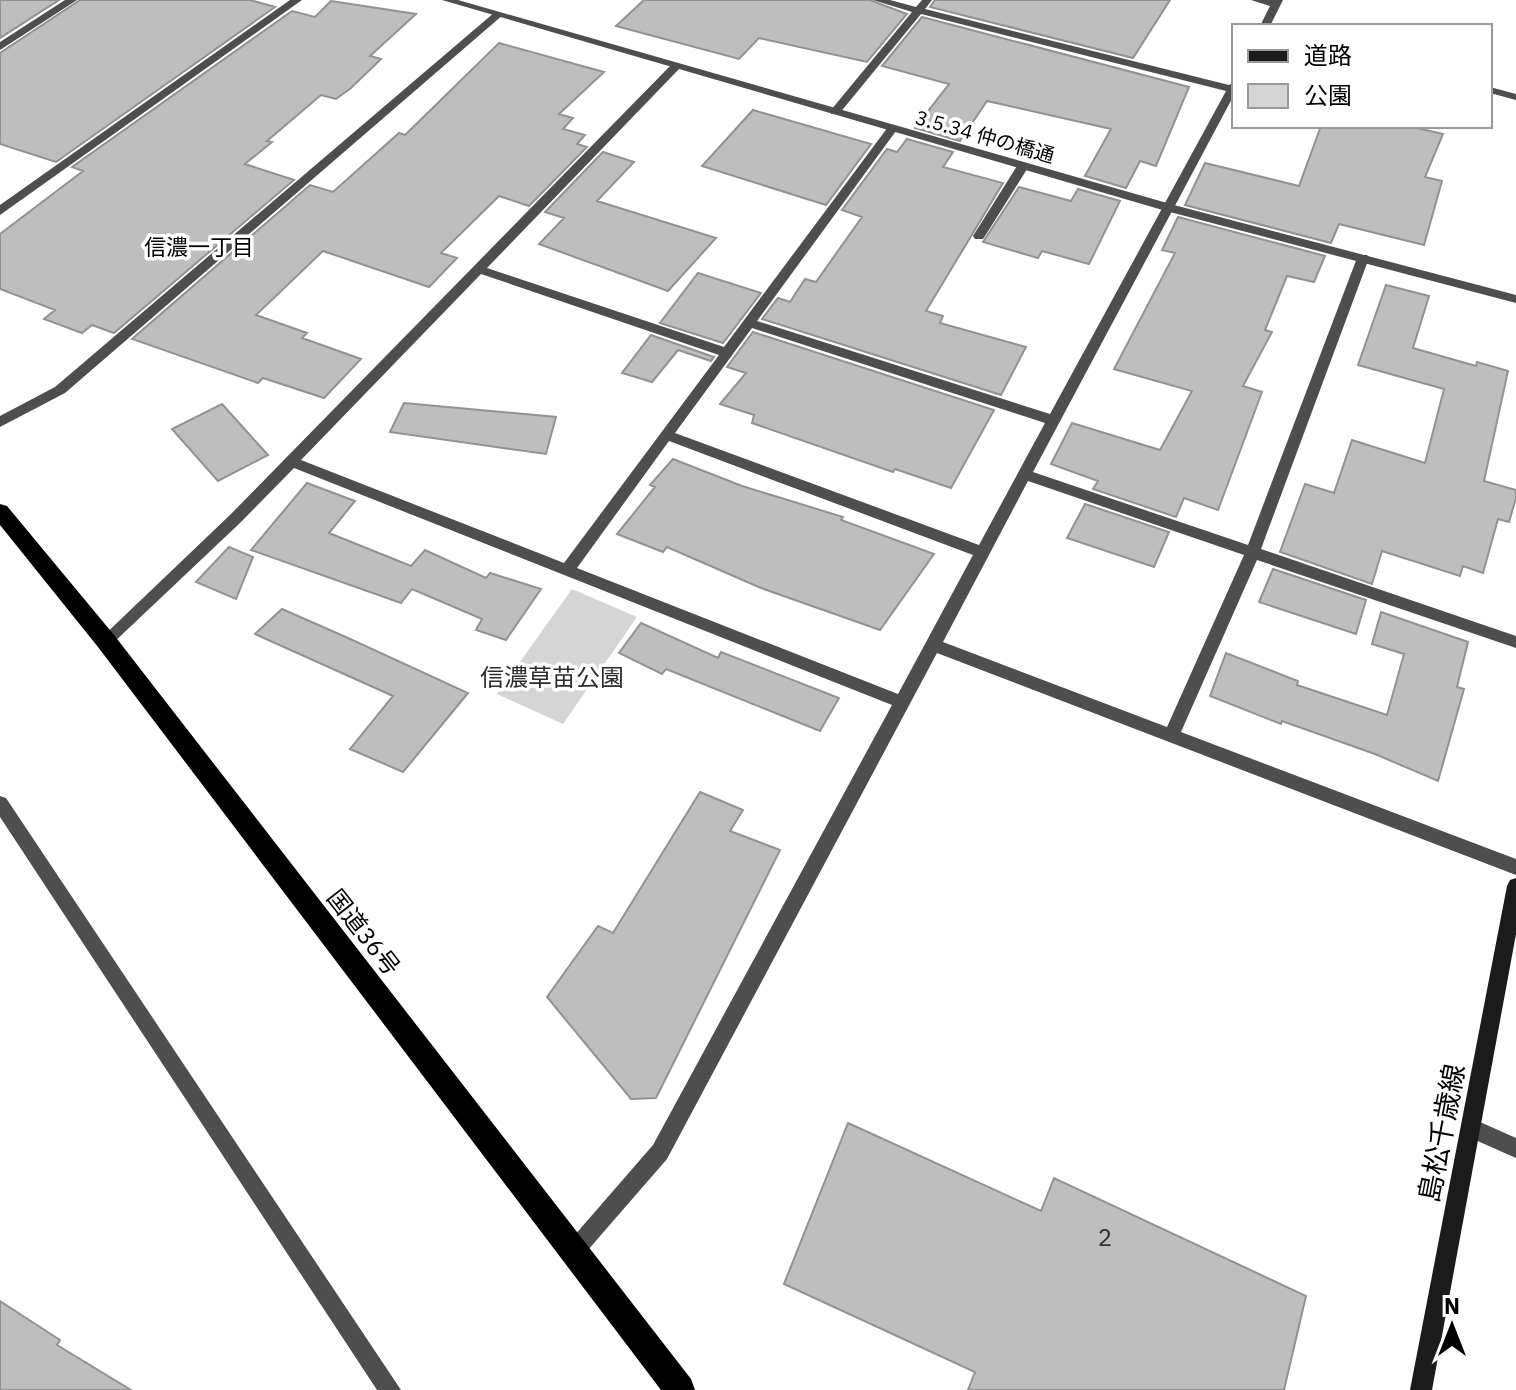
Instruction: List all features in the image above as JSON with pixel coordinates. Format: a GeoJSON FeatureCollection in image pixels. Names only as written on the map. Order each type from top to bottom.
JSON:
{"type":"FeatureCollection","features":[{"type":"Feature","properties":{"kind":"highway","name":"国道36号"},"geometry":{"type":"LineString","coordinates":[[0,511],[106,641],[680,1390]]}},
{"type":"Feature","properties":{"kind":"main road","name":"島松千歳線"},"geometry":{"type":"LineString","coordinates":[[1421,1390],[1516,886]]}},
{"type":"Feature","properties":{"kind":"street"},"geometry":{"type":"LineString","coordinates":[[0,47],[72,0]]}},
{"type":"Feature","properties":{"kind":"street"},"geometry":{"type":"LineString","coordinates":[[0,211],[297,0]]}},
{"type":"Feature","properties":{"kind":"street","name":"3.5.34 仲の橋通"},"geometry":{"type":"LineString","coordinates":[[447,0],[503,10],[676,66],[1170,208],[1516,299]]}},
{"type":"Feature","properties":{"kind":"street"},"geometry":{"type":"LineString","coordinates":[[878,0],[1232,87]]}},
{"type":"Feature","properties":{"kind":"street"},"geometry":{"type":"LineString","coordinates":[[835,112],[927,0]]}},
{"type":"Feature","properties":{"kind":"street"},"geometry":{"type":"LineString","coordinates":[[1256,0],[1277,2],[1266,24]]}},
{"type":"Feature","properties":{"kind":"street"},"geometry":{"type":"LineString","coordinates":[[0,422],[60,390],[503,10]]}},
{"type":"Feature","properties":{"kind":"street"},"geometry":{"type":"LineString","coordinates":[[106,641],[291,461],[676,66]]}},
{"type":"Feature","properties":{"kind":"street"},"geometry":{"type":"LineString","coordinates":[[574,1251],[660,1152],[1232,89]]}},
{"type":"Feature","properties":{"kind":"street"},"geometry":{"type":"LineString","coordinates":[[1492,91],[1516,97]]}},
{"type":"Feature","properties":{"kind":"street"},"geometry":{"type":"LineString","coordinates":[[567,570],[892,129]]}},
{"type":"Feature","properties":{"kind":"street"},"geometry":{"type":"LineString","coordinates":[[979,236],[1023,166]]}},
{"type":"Feature","properties":{"kind":"street"},"geometry":{"type":"LineString","coordinates":[[1172,735],[1252,553],[1363,258]]}},
{"type":"Feature","properties":{"kind":"street"},"geometry":{"type":"LineString","coordinates":[[478,269],[727,353]]}},
{"type":"Feature","properties":{"kind":"street"},"geometry":{"type":"LineString","coordinates":[[749,323],[1055,421]]}},
{"type":"Feature","properties":{"kind":"street"},"geometry":{"type":"LineString","coordinates":[[666,435],[984,553]]}},
{"type":"Feature","properties":{"kind":"street"},"geometry":{"type":"LineString","coordinates":[[291,461],[903,703]]}},
{"type":"Feature","properties":{"kind":"street"},"geometry":{"type":"LineString","coordinates":[[1025,475],[1516,642]]}},
{"type":"Feature","properties":{"kind":"street"},"geometry":{"type":"LineString","coordinates":[[934,645],[1516,867]]}},
{"type":"Feature","properties":{"kind":"street"},"geometry":{"type":"LineString","coordinates":[[0,803],[390,1390]]}},
{"type":"Feature","properties":{"kind":"street"},"geometry":{"type":"LineString","coordinates":[[1471,1128],[1516,1148]]}},
{"type":"Feature","properties":{"kind":"green space","name":"信濃草苗公園"},"geometry":{"type":"Polygon","coordinates":[[[572,589],[637,617],[563,724],[497,694],[572,589]]]}},
{"type":"Feature","properties":{"kind":"building"},"geometry":{"type":"Polygon","coordinates":[[[0,0],[59,0],[0,38],[0,0]]]}},
{"type":"Feature","properties":{"kind":"building"},"geometry":{"type":"Polygon","coordinates":[[[80,0],[250,0],[275,7],[56,162],[0,144],[0,53],[80,0]]]}},
{"type":"Feature","properties":{"kind":"building"},"geometry":{"type":"Polygon","coordinates":[[[644,0],[870,0],[907,14],[867,62],[759,38],[739,59],[616,26],[644,0]]]}},
{"type":"Feature","properties":{"kind":"building"},"geometry":{"type":"Polygon","coordinates":[[[935,0],[1170,0],[1133,58],[930,7],[935,0]]]}},
{"type":"Feature","properties":{"kind":"building"},"geometry":{"type":"Polygon","coordinates":[[[331,1],[416,14],[370,56],[381,59],[351,88],[336,99],[321,95],[245,164],[294,180],[114,333],[92,325],[82,333],[44,319],[55,310],[0,289],[0,234],[83,171],[72,167],[292,11],[315,17],[331,1]]]}},
{"type":"Feature","properties":{"kind":"building"},"geometry":{"type":"Polygon","coordinates":[[[922,17],[1189,87],[1156,166],[1140,161],[1126,188],[1085,176],[1111,129],[987,101],[960,141],[915,128],[949,84],[882,66],[922,17]]]}},
{"type":"Feature","properties":{"kind":"building"},"geometry":{"type":"Polygon","coordinates":[[[499,43],[604,72],[559,114],[573,118],[563,129],[585,135],[577,144],[587,147],[529,206],[499,196],[441,253],[457,258],[429,287],[323,251],[256,315],[307,333],[302,338],[361,359],[324,398],[263,378],[258,383],[132,339],[310,185],[333,192],[399,133],[405,135],[499,43]]]}},
{"type":"Feature","properties":{"kind":"building"},"geometry":{"type":"Polygon","coordinates":[[[753,110],[871,144],[826,205],[702,166],[753,110]]]}},
{"type":"Feature","properties":{"kind":"building"},"geometry":{"type":"Polygon","coordinates":[[[1320,128],[1417,128],[1443,134],[1425,177],[1442,181],[1424,245],[1339,224],[1331,243],[1185,205],[1205,163],[1299,186],[1320,128]]]}},
{"type":"Feature","properties":{"kind":"building"},"geometry":{"type":"Polygon","coordinates":[[[907,139],[953,152],[943,167],[1003,183],[926,311],[943,316],[940,323],[1026,347],[1001,395],[762,319],[778,298],[790,302],[805,279],[816,282],[862,217],[842,210],[887,149],[897,152],[907,139]]]}},
{"type":"Feature","properties":{"kind":"building"},"geometry":{"type":"Polygon","coordinates":[[[603,152],[634,162],[597,201],[716,238],[668,291],[539,244],[564,218],[545,212],[603,152]]]}},
{"type":"Feature","properties":{"kind":"building"},"geometry":{"type":"Polygon","coordinates":[[[1019,187],[1071,201],[1078,189],[1120,201],[1089,264],[1042,251],[1038,258],[983,242],[1019,187]]]}},
{"type":"Feature","properties":{"kind":"building"},"geometry":{"type":"Polygon","coordinates":[[[1178,217],[1325,256],[1314,282],[1287,276],[1265,330],[1272,332],[1243,386],[1262,392],[1218,510],[1184,498],[1176,517],[1093,489],[1098,481],[1051,464],[1072,423],[1160,450],[1192,391],[1114,369],[1175,253],[1162,250],[1178,217]]]}},
{"type":"Feature","properties":{"kind":"building"},"geometry":{"type":"Polygon","coordinates":[[[698,273],[761,293],[723,343],[660,323],[698,273]]]}},
{"type":"Feature","properties":{"kind":"building"},"geometry":{"type":"Polygon","coordinates":[[[1386,285],[1429,296],[1413,348],[1476,366],[1477,362],[1508,371],[1484,481],[1516,490],[1516,498],[1509,522],[1498,519],[1483,573],[1463,566],[1460,576],[1382,551],[1372,584],[1280,552],[1305,484],[1334,493],[1352,440],[1425,463],[1444,389],[1358,365],[1386,285]]]}},
{"type":"Feature","properties":{"kind":"building"},"geometry":{"type":"Polygon","coordinates":[[[753,332],[994,410],[951,488],[895,469],[893,472],[752,423],[754,415],[720,404],[746,373],[727,367],[753,332]]]}},
{"type":"Feature","properties":{"kind":"building"},"geometry":{"type":"Polygon","coordinates":[[[651,335],[714,357],[711,361],[678,350],[652,382],[622,373],[651,335]]]}},
{"type":"Feature","properties":{"kind":"building"},"geometry":{"type":"Polygon","coordinates":[[[404,403],[556,417],[546,454],[390,432],[404,403]]]}},
{"type":"Feature","properties":{"kind":"building"},"geometry":{"type":"Polygon","coordinates":[[[222,404],[268,455],[218,481],[172,429],[222,404]]]}},
{"type":"Feature","properties":{"kind":"building"},"geometry":{"type":"Polygon","coordinates":[[[673,459],[742,486],[843,517],[841,520],[934,554],[880,630],[761,588],[667,547],[663,552],[617,534],[655,487],[650,485],[673,459]]]}},
{"type":"Feature","properties":{"kind":"building"},"geometry":{"type":"Polygon","coordinates":[[[307,483],[355,501],[329,533],[411,566],[425,550],[486,578],[490,573],[541,589],[506,640],[476,630],[482,619],[412,589],[401,603],[251,550],[307,483]]]}},
{"type":"Feature","properties":{"kind":"building"},"geometry":{"type":"Polygon","coordinates":[[[1085,504],[1169,532],[1154,567],[1067,538],[1085,504]]]}},
{"type":"Feature","properties":{"kind":"building"},"geometry":{"type":"Polygon","coordinates":[[[229,547],[253,557],[236,599],[196,582],[229,547]]]}},
{"type":"Feature","properties":{"kind":"building"},"geometry":{"type":"Polygon","coordinates":[[[1273,569],[1366,600],[1356,634],[1259,602],[1273,569]]]}},
{"type":"Feature","properties":{"kind":"building"},"geometry":{"type":"Polygon","coordinates":[[[282,609],[468,693],[403,772],[350,749],[393,696],[255,634],[282,609]]]}},
{"type":"Feature","properties":{"kind":"building"},"geometry":{"type":"Polygon","coordinates":[[[1381,612],[1468,642],[1457,687],[1464,689],[1438,781],[1375,754],[1282,721],[1281,724],[1210,696],[1226,653],[1298,681],[1297,685],[1387,715],[1404,654],[1372,644],[1381,612]]]}},
{"type":"Feature","properties":{"kind":"building"},"geometry":{"type":"Polygon","coordinates":[[[641,623],[718,658],[721,652],[839,698],[820,731],[666,669],[662,674],[619,653],[641,623]]]}},
{"type":"Feature","properties":{"kind":"building"},"geometry":{"type":"Polygon","coordinates":[[[700,792],[743,810],[730,831],[780,850],[656,1098],[631,1099],[547,997],[598,926],[613,933],[700,792]]]}},
{"type":"Feature","properties":{"kind":"building"},"geometry":{"type":"Polygon","coordinates":[[[848,1123],[1041,1211],[1054,1178],[1306,1296],[1284,1390],[968,1390],[975,1372],[784,1284],[848,1123]]]}},
{"type":"Feature","properties":{"kind":"building"},"geometry":{"type":"Polygon","coordinates":[[[0,1301],[60,1340],[57,1345],[131,1390],[0,1390],[0,1301]]]}},
{"type":"Feature","properties":{"kind":"district","name":"信濃一丁目"},"geometry":{"type":"Point","coordinates":[199,246]}}]}
